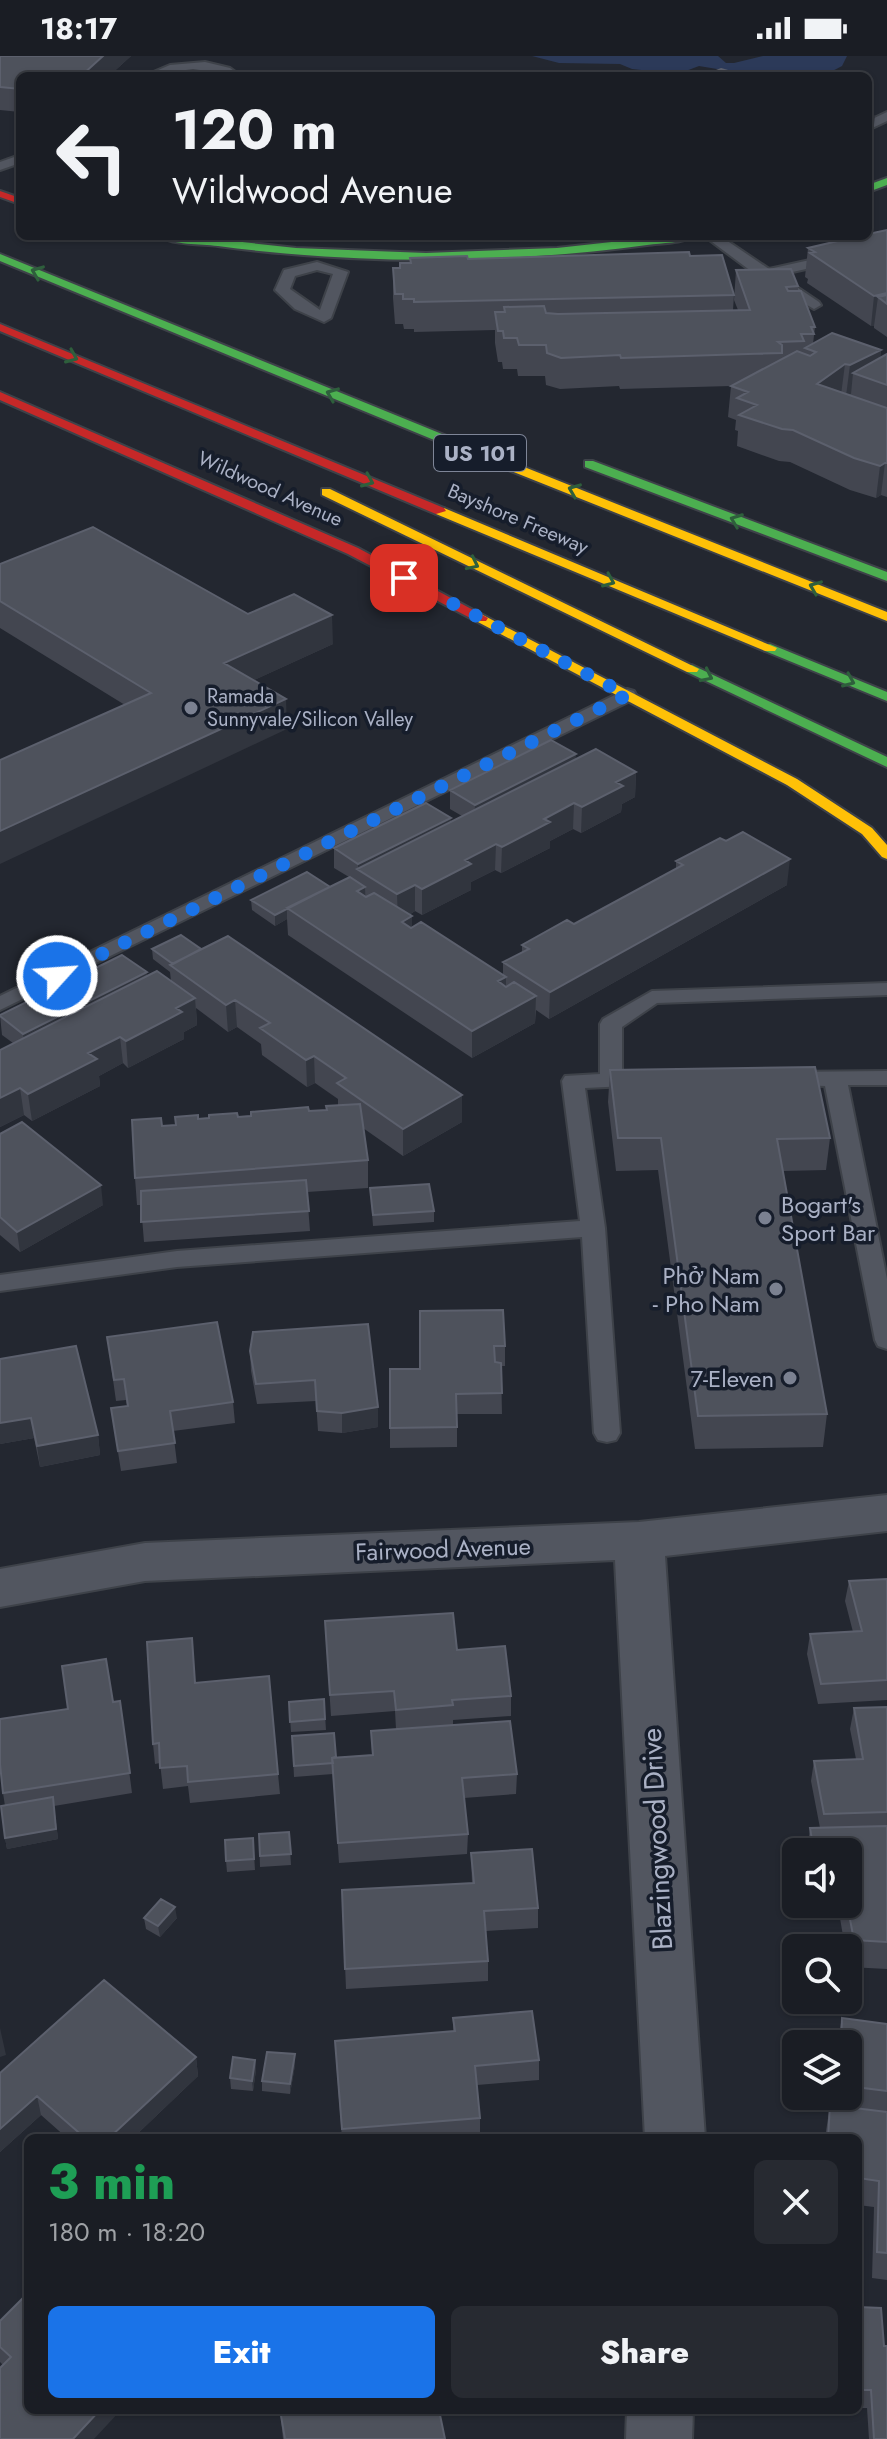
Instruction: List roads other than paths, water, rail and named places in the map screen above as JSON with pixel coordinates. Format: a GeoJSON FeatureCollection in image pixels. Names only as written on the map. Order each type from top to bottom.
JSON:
{"type":"FeatureCollection","features":[{"type":"Feature","properties":{"kind":"main road"},"geometry":{"type":"LineString","coordinates":[[188,240],[218,245],[316,283],[493,256],[582,250],[658,240]]}},
{"type":"Feature","properties":{"kind":"main road","name":"Bayshore Freeway"},"geometry":{"type":"LineString","coordinates":[[0,257],[190,337],[887,617]]}},
{"type":"Feature","properties":{"kind":"main road"},"geometry":{"type":"LineString","coordinates":[[73,286],[204,320]]}},
{"type":"Feature","properties":{"kind":"main road","name":"Bayshore Freeway"},"geometry":{"type":"LineString","coordinates":[[0,327],[887,697]]}},
{"type":"Feature","properties":{"kind":"main road","name":"Wildwood Avenue"},"geometry":{"type":"LineString","coordinates":[[0,396],[353,551],[792,782],[867,831],[887,854]]}},
{"type":"Feature","properties":{"kind":"main road"},"geometry":{"type":"LineString","coordinates":[[296,451],[327,494],[887,763]]}},
{"type":"Feature","properties":{"kind":"main road"},"geometry":{"type":"LineString","coordinates":[[575,459],[887,577]]}},
{"type":"Feature","properties":{"kind":"street","name":"Fairwood Avenue"},"geometry":{"type":"LineString","coordinates":[[0,1588],[145,1562],[639,1540],[887,1513]]}},
{"type":"Feature","properties":{"kind":"street","name":"Blazingwood Drive"},"geometry":{"type":"LineString","coordinates":[[639,1540],[675,2134]]}},
{"type":"Feature","properties":{"kind":"street"},"geometry":{"type":"LineString","coordinates":[[659,2439],[660,2414]]}},
{"type":"Feature","properties":{"kind":"lane"},"geometry":{"type":"LineString","coordinates":[[162,72],[182,65],[216,68],[226,72]]}},
{"type":"Feature","properties":{"kind":"lane"},"geometry":{"type":"LineString","coordinates":[[717,240],[814,305]]}},
{"type":"Feature","properties":{"kind":"lane"},"geometry":{"type":"LineString","coordinates":[[764,274],[887,247]]}},
{"type":"Feature","properties":{"kind":"lane"},"geometry":{"type":"LineString","coordinates":[[0,1004],[627,695]]}},
{"type":"Feature","properties":{"kind":"lane"},"geometry":{"type":"LineString","coordinates":[[611,1080],[611,1024],[652,997],[887,989]]}},
{"type":"Feature","properties":{"kind":"lane"},"geometry":{"type":"LineString","coordinates":[[835,1078],[884,1311],[887,1340]]}},
{"type":"Feature","properties":{"kind":"lane"},"geometry":{"type":"LineString","coordinates":[[755,1079],[887,1078]]}},
{"type":"Feature","properties":{"kind":"lane"},"geometry":{"type":"LineString","coordinates":[[607,1433],[593,1228],[573,1081],[659,1080]]}},
{"type":"Feature","properties":{"kind":"lane"},"geometry":{"type":"LineString","coordinates":[[0,1283],[177,1259],[593,1228]]}},
{"type":"Feature","properties":{"kind":"water"},"geometry":{"type":"Polygon","coordinates":[[[532,56],[718,56],[726,63],[734,63],[763,56],[847,56],[842,66],[831,72],[735,72],[699,66],[683,72],[660,72],[632,69],[620,64],[559,63],[532,56]]]}},
{"type":"Feature","properties":{"kind":"place","name":"Ramada Sunnyvale/Silicon Valley"},"geometry":{"type":"Point","coordinates":[191,708]}},
{"type":"Feature","properties":{"kind":"place","name":"Bogart's Sport Bar"},"geometry":{"type":"Point","coordinates":[765,1218]}},
{"type":"Feature","properties":{"kind":"place","name":"Phở Nam - Pho Nam"},"geometry":{"type":"Point","coordinates":[776,1289]}},
{"type":"Feature","properties":{"kind":"place","name":"7-Eleven"},"geometry":{"type":"Point","coordinates":[790,1378]}}]}
